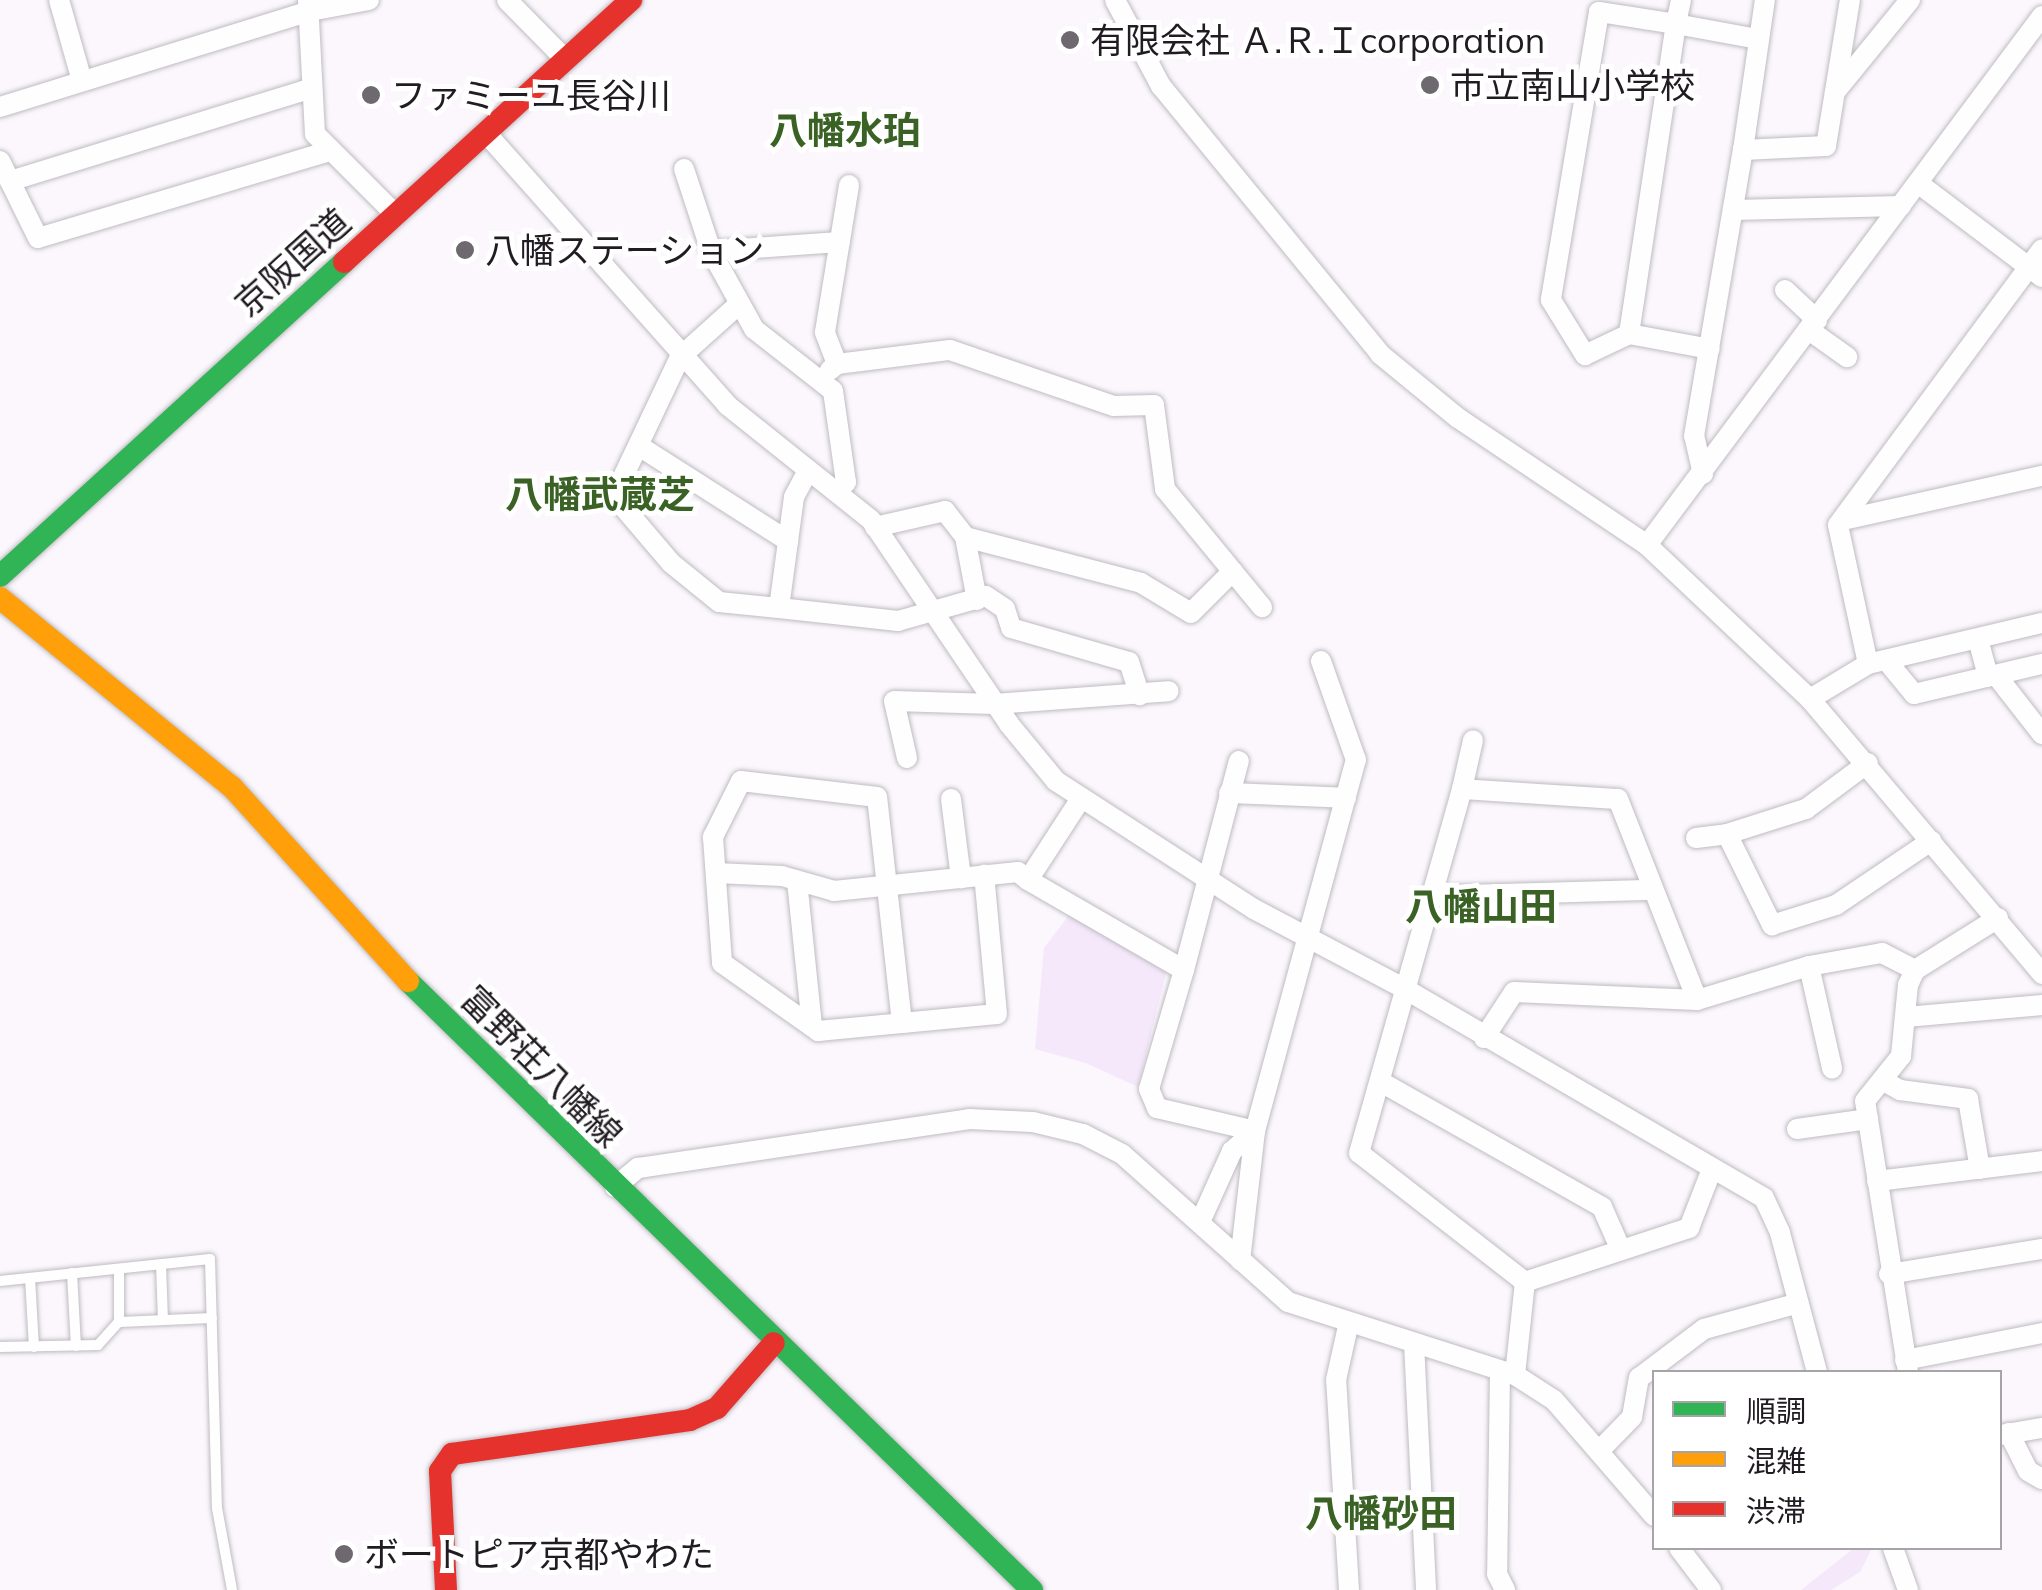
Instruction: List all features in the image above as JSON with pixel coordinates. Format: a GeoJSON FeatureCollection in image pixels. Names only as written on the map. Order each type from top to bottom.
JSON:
{"type":"FeatureCollection","features":[{"type":"Feature","properties":{"kind":"main road","name":"京阪国道"},"geometry":{"type":"LineString","coordinates":[[0,576],[386,208],[485,132],[557,53],[596,0]]}},
{"type":"Feature","properties":{"kind":"main road","name":"京阪国道"},"geometry":{"type":"LineString","coordinates":[[0,542],[386,208],[557,53],[631,0]]}},
{"type":"Feature","properties":{"kind":"main road","name":"富野荘八幡線"},"geometry":{"type":"LineString","coordinates":[[0,598],[232,787],[460,1038],[1032,1590]]}},
{"type":"Feature","properties":{"kind":"main road"},"geometry":{"type":"LineString","coordinates":[[446,1590],[440,1484],[452,1454],[690,1420],[717,1408],[774,1343]]}},
{"type":"Feature","properties":{"kind":"street"},"geometry":{"type":"LineString","coordinates":[[0,107],[309,6],[369,0]]}},
{"type":"Feature","properties":{"kind":"street"},"geometry":{"type":"LineString","coordinates":[[507,0],[557,53]]}},
{"type":"Feature","properties":{"kind":"street"},"geometry":{"type":"LineString","coordinates":[[1116,0],[1161,86],[1380,354],[1458,418],[1648,545],[1810,699],[1868,763],[2042,974]]}},
{"type":"Feature","properties":{"kind":"street"},"geometry":{"type":"LineString","coordinates":[[1629,334],[1681,0]]}},
{"type":"Feature","properties":{"kind":"street"},"geometry":{"type":"LineString","coordinates":[[1703,474],[1694,436],[1765,0]]}},
{"type":"Feature","properties":{"kind":"street"},"geometry":{"type":"LineString","coordinates":[[1743,150],[1826,146],[1850,0]]}},
{"type":"Feature","properties":{"kind":"street"},"geometry":{"type":"LineString","coordinates":[[1834,93],[1910,0]]}},
{"type":"Feature","properties":{"kind":"street"},"geometry":{"type":"LineString","coordinates":[[64,1],[82,80]]}},
{"type":"Feature","properties":{"kind":"street"},"geometry":{"type":"LineString","coordinates":[[309,6],[309,89],[315,134],[386,208]]}},
{"type":"Feature","properties":{"kind":"street"},"geometry":{"type":"LineString","coordinates":[[1710,349],[1629,334],[1585,356],[1551,300],[1598,12],[1758,40]]}},
{"type":"Feature","properties":{"kind":"street"},"geometry":{"type":"LineString","coordinates":[[1648,545],[2042,16]]}},
{"type":"Feature","properties":{"kind":"street"},"geometry":{"type":"LineString","coordinates":[[10,181],[309,89]]}},
{"type":"Feature","properties":{"kind":"street"},"geometry":{"type":"LineString","coordinates":[[485,132],[680,358],[772,446],[838,491],[875,527],[994,704],[1056,781],[1080,800],[1207,878],[1764,1198],[1816,1370]]}},
{"type":"Feature","properties":{"kind":"street"},"geometry":{"type":"LineString","coordinates":[[0,161],[38,238],[329,151]]}},
{"type":"Feature","properties":{"kind":"street"},"geometry":{"type":"LineString","coordinates":[[684,169],[711,251],[754,329],[829,371],[950,350],[1114,406],[1154,405],[1166,489],[1262,607]]}},
{"type":"Feature","properties":{"kind":"street"},"geometry":{"type":"LineString","coordinates":[[1918,183],[2035,273]]}},
{"type":"Feature","properties":{"kind":"street"},"geometry":{"type":"LineString","coordinates":[[838,491],[846,482],[844,451],[825,332],[849,185]]}},
{"type":"Feature","properties":{"kind":"street"},"geometry":{"type":"LineString","coordinates":[[1732,210],[1901,206]]}},
{"type":"Feature","properties":{"kind":"street"},"geometry":{"type":"LineString","coordinates":[[711,251],[840,242]]}},
{"type":"Feature","properties":{"kind":"street"},"geometry":{"type":"LineString","coordinates":[[2042,248],[2035,273],[1838,525],[1877,662],[1914,694],[2042,664]]}},
{"type":"Feature","properties":{"kind":"street"},"geometry":{"type":"LineString","coordinates":[[1785,290],[1813,325],[1847,357]]}},
{"type":"Feature","properties":{"kind":"street"},"geometry":{"type":"LineString","coordinates":[[738,305],[680,358],[614,496],[670,563],[719,602],[898,620],[934,615],[986,596],[1005,609],[1011,628],[1129,662],[1140,695]]}},
{"type":"Feature","properties":{"kind":"street"},"geometry":{"type":"LineString","coordinates":[[638,446],[788,542]]}},
{"type":"Feature","properties":{"kind":"street"},"geometry":{"type":"LineString","coordinates":[[779,608],[794,496],[808,471]]}},
{"type":"Feature","properties":{"kind":"street"},"geometry":{"type":"LineString","coordinates":[[1842,520],[2042,476]]}},
{"type":"Feature","properties":{"kind":"street"},"geometry":{"type":"LineString","coordinates":[[875,527],[945,511],[965,537],[976,600]]}},
{"type":"Feature","properties":{"kind":"street"},"geometry":{"type":"LineString","coordinates":[[965,537],[1140,583],[1191,613],[1233,572]]}},
{"type":"Feature","properties":{"kind":"street"},"geometry":{"type":"LineString","coordinates":[[1810,699],[1877,662],[2042,624]]}},
{"type":"Feature","properties":{"kind":"street"},"geometry":{"type":"LineString","coordinates":[[1978,639],[1992,676],[2042,734]]}},
{"type":"Feature","properties":{"kind":"street"},"geometry":{"type":"LineString","coordinates":[[1240,1260],[1255,1131],[1356,760],[1321,661]]}},
{"type":"Feature","properties":{"kind":"street"},"geometry":{"type":"LineString","coordinates":[[908,758],[894,702],[994,704],[1169,691]]}},
{"type":"Feature","properties":{"kind":"street"},"geometry":{"type":"LineString","coordinates":[[1473,740],[1359,1153],[1525,1282]]}},
{"type":"Feature","properties":{"kind":"street"},"geometry":{"type":"LineString","coordinates":[[1239,761],[1149,1089],[1157,1108],[1255,1131]]}},
{"type":"Feature","properties":{"kind":"street"},"geometry":{"type":"LineString","coordinates":[[1696,838],[1726,834],[1806,809],[1868,763]]}},
{"type":"Feature","properties":{"kind":"street"},"geometry":{"type":"LineString","coordinates":[[902,1023],[877,797],[741,781],[714,837],[722,963],[818,1031],[997,1014],[984,876]]}},
{"type":"Feature","properties":{"kind":"street"},"geometry":{"type":"LineString","coordinates":[[1462,790],[1618,798],[1697,1000]]}},
{"type":"Feature","properties":{"kind":"street"},"geometry":{"type":"LineString","coordinates":[[1229,793],[1346,798]]}},
{"type":"Feature","properties":{"kind":"street"},"geometry":{"type":"LineString","coordinates":[[952,799],[961,878]]}},
{"type":"Feature","properties":{"kind":"street"},"geometry":{"type":"LineString","coordinates":[[1028,880],[1080,800]]}},
{"type":"Feature","properties":{"kind":"street"},"geometry":{"type":"LineString","coordinates":[[1726,834],[1772,925],[1836,905],[1931,841]]}},
{"type":"Feature","properties":{"kind":"street"},"geometry":{"type":"LineString","coordinates":[[716,873],[797,880],[834,890],[1018,872],[1184,970]]}},
{"type":"Feature","properties":{"kind":"street"},"geometry":{"type":"LineString","coordinates":[[797,880],[812,1026]]}},
{"type":"Feature","properties":{"kind":"street"},"geometry":{"type":"LineString","coordinates":[[1432,896],[1653,890]]}},
{"type":"Feature","properties":{"kind":"street"},"geometry":{"type":"LineString","coordinates":[[1998,918],[1915,970],[1901,1056],[1865,1101],[1889,1274],[1907,1366],[2042,1333]]}},
{"type":"Feature","properties":{"kind":"street"},"geometry":{"type":"LineString","coordinates":[[1484,1038],[1514,992],[1697,1000],[1809,966],[1882,954],[1915,970]]}},
{"type":"Feature","properties":{"kind":"street"},"geometry":{"type":"LineString","coordinates":[[1809,966],[1832,1068]]}},
{"type":"Feature","properties":{"kind":"street"},"geometry":{"type":"LineString","coordinates":[[1906,1017],[2042,1006]]}},
{"type":"Feature","properties":{"kind":"street"},"geometry":{"type":"LineString","coordinates":[[1882,1080],[1900,1090],[1968,1099],[1980,1169]]}},
{"type":"Feature","properties":{"kind":"street"},"geometry":{"type":"LineString","coordinates":[[1381,1082],[1602,1207],[1621,1250]]}},
{"type":"Feature","properties":{"kind":"street"},"geometry":{"type":"LineString","coordinates":[[615,1187],[638,1168],[969,1119],[1033,1122],[1083,1134],[1122,1154],[1288,1302],[1508,1373],[1554,1400],[1652,1509]]}},
{"type":"Feature","properties":{"kind":"street"},"geometry":{"type":"LineString","coordinates":[[1796,1129],[1868,1119]]}},
{"type":"Feature","properties":{"kind":"street"},"geometry":{"type":"LineString","coordinates":[[1200,1222],[1232,1151],[1255,1131]]}},
{"type":"Feature","properties":{"kind":"street"},"geometry":{"type":"LineString","coordinates":[[1877,1181],[2042,1161]]}},
{"type":"Feature","properties":{"kind":"street"},"geometry":{"type":"LineString","coordinates":[[1525,1282],[1689,1228],[1712,1169]]}},
{"type":"Feature","properties":{"kind":"street"},"geometry":{"type":"LineString","coordinates":[[1889,1274],[2042,1249]]}},
{"type":"Feature","properties":{"kind":"street"},"geometry":{"type":"LineString","coordinates":[[1505,1590],[1497,1574],[1508,1373],[1525,1282]]}},
{"type":"Feature","properties":{"kind":"street"},"geometry":{"type":"LineString","coordinates":[[1601,1450],[1632,1416],[1639,1378],[1704,1328],[1799,1303]]}},
{"type":"Feature","properties":{"kind":"street"},"geometry":{"type":"LineString","coordinates":[[1349,1590],[1336,1380],[1350,1322]]}},
{"type":"Feature","properties":{"kind":"street"},"geometry":{"type":"LineString","coordinates":[[1414,1343],[1426,1590]]}},
{"type":"Feature","properties":{"kind":"street"},"geometry":{"type":"LineString","coordinates":[[2042,1428],[2004,1434],[2028,1471],[2042,1479]]}},
{"type":"Feature","properties":{"kind":"street"},"geometry":{"type":"LineString","coordinates":[[1680,1550],[1710,1590]]}},
{"type":"Feature","properties":{"kind":"street"},"geometry":{"type":"LineString","coordinates":[[1894,1550],[1908,1590]]}},
{"type":"Feature","properties":{"kind":"lane"},"geometry":{"type":"LineString","coordinates":[[0,1281],[210,1259],[217,1508],[232,1590]]}},
{"type":"Feature","properties":{"kind":"lane"},"geometry":{"type":"LineString","coordinates":[[162,1264],[163,1320]]}},
{"type":"Feature","properties":{"kind":"lane"},"geometry":{"type":"LineString","coordinates":[[0,1347],[98,1345],[119,1322],[119,1268]]}},
{"type":"Feature","properties":{"kind":"lane"},"geometry":{"type":"LineString","coordinates":[[72,1274],[76,1346]]}},
{"type":"Feature","properties":{"kind":"lane"},"geometry":{"type":"LineString","coordinates":[[30,1278],[34,1347]]}},
{"type":"Feature","properties":{"kind":"lane"},"geometry":{"type":"LineString","coordinates":[[119,1322],[212,1318]]}},
{"type":"Feature","properties":{"kind":"shaded area"},"geometry":{"type":"Polygon","coordinates":[[[1070,914],[1167,969],[1138,1087],[1086,1063],[1035,1049],[1044,948],[1070,914]]]}},
{"type":"Feature","properties":{"kind":"shaded area"},"geometry":{"type":"Polygon","coordinates":[[[1851,1550],[1871,1550],[1860,1572],[1831,1590],[1801,1590],[1851,1550]]]}},
{"type":"Feature","properties":{"kind":"traffic: fast"},"geometry":{"type":"LineString","coordinates":[[0,576],[344,262]]}},
{"type":"Feature","properties":{"kind":"traffic: fast"},"geometry":{"type":"LineString","coordinates":[[408,981],[1032,1590]]}},
{"type":"Feature","properties":{"kind":"traffic: slow"},"geometry":{"type":"LineString","coordinates":[[0,598],[232,787],[408,981]]}},
{"type":"Feature","properties":{"kind":"traffic: jam"},"geometry":{"type":"LineString","coordinates":[[344,262],[631,0]]}},
{"type":"Feature","properties":{"kind":"traffic: jam"},"geometry":{"type":"LineString","coordinates":[[446,1590],[440,1471],[452,1454],[690,1420],[717,1408],[774,1343]]}},
{"type":"Feature","properties":{"kind":"place","name":"有限会社 Ａ.Ｒ.Ｉcorporation"},"geometry":{"type":"Point","coordinates":[1070,40]}},
{"type":"Feature","properties":{"kind":"place","name":"市立南山小学校"},"geometry":{"type":"Point","coordinates":[1430,85]}},
{"type":"Feature","properties":{"kind":"place","name":"ファミーユ長谷川"},"geometry":{"type":"Point","coordinates":[371,95]}},
{"type":"Feature","properties":{"kind":"place","name":"八幡ステーション"},"geometry":{"type":"Point","coordinates":[465,250]}},
{"type":"Feature","properties":{"kind":"place","name":"ボートピア京都やわた"},"geometry":{"type":"Point","coordinates":[344,1554]}},
{"type":"Feature","properties":{"kind":"district","name":"八幡水珀"},"geometry":{"type":"Point","coordinates":[845,131]}},
{"type":"Feature","properties":{"kind":"district","name":"八幡武蔵芝"},"geometry":{"type":"Point","coordinates":[600,495]}},
{"type":"Feature","properties":{"kind":"district","name":"八幡山田"},"geometry":{"type":"Point","coordinates":[1481,907]}},
{"type":"Feature","properties":{"kind":"district","name":"八幡砂田"},"geometry":{"type":"Point","coordinates":[1381,1514]}}]}
